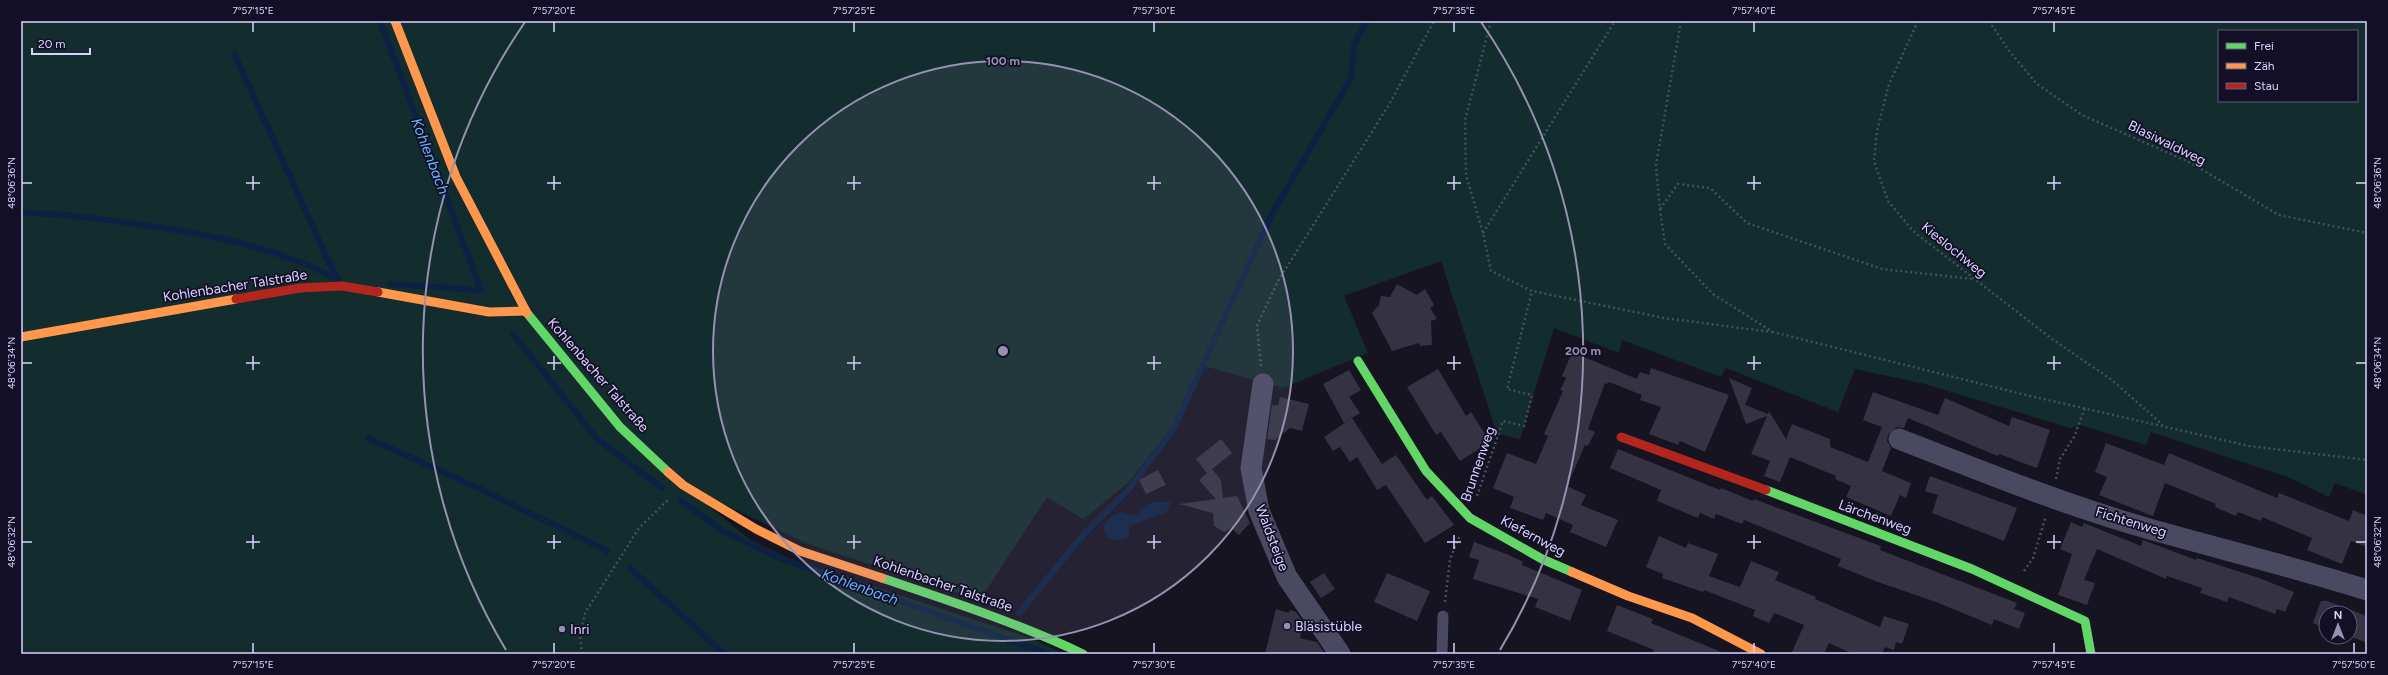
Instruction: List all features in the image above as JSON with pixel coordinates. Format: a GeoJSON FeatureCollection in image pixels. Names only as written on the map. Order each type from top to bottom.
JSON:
{"type":"FeatureCollection","features":[{"type":"Feature","properties":{"kind":"street","name":"Kohlenbacher Talstraße"},"geometry":{"type":"LineString","coordinates":[[395,21],[456,178],[526,311],[620,427],[683,485],[756,530],[800,551],[976,608],[1038,633],[1083,654]]}},
{"type":"Feature","properties":{"kind":"street","name":"Kohlenbacher Talstraße"},"geometry":{"type":"LineString","coordinates":[[21,338],[300,288],[342,286],[489,312],[526,311]]}},
{"type":"Feature","properties":{"kind":"street","name":"Kiefernweg"},"geometry":{"type":"LineString","coordinates":[[1358,361],[1426,471],[1470,518],[1542,559],[1628,596],[1692,618],[1760,654]]}},
{"type":"Feature","properties":{"kind":"street","name":"Waldsteige"},"geometry":{"type":"LineString","coordinates":[[1262,384],[1251,468],[1259,511],[1287,577],[1340,654]]}},
{"type":"Feature","properties":{"kind":"street","name":"Lärchenweg"},"geometry":{"type":"LineString","coordinates":[[1621,437],[1950,559],[2085,621],[2091,654]]}},
{"type":"Feature","properties":{"kind":"street","name":"Fichtenweg"},"geometry":{"type":"LineString","coordinates":[[1899,439],[2052,498],[2146,528],[2236,551],[2367,590]]}},
{"type":"Feature","properties":{"kind":"lane"},"geometry":{"type":"LineString","coordinates":[[1442,654],[1443,616]]}},
{"type":"Feature","properties":{"kind":"path"},"geometry":{"type":"LineString","coordinates":[[1262,384],[1257,326],[1278,281],[1390,103],[1434,21]]}},
{"type":"Feature","properties":{"kind":"path"},"geometry":{"type":"LineString","coordinates":[[1491,21],[1465,120],[1466,175],[1483,233],[1491,271],[1532,291],[1664,318],[1773,332],[2085,408],[2250,446],[2367,460]]}},
{"type":"Feature","properties":{"kind":"path"},"geometry":{"type":"LineString","coordinates":[[1483,233],[1615,21]]}},
{"type":"Feature","properties":{"kind":"path"},"geometry":{"type":"LineString","coordinates":[[1681,21],[1656,165],[1665,244],[1713,294],[1773,332]]}},
{"type":"Feature","properties":{"kind":"path","name":"Kieslochweg"},"geometry":{"type":"LineString","coordinates":[[1918,21],[1889,84],[1877,131],[1874,161],[1888,201],[1914,231],[2052,340],[2112,380],[2163,425]]}},
{"type":"Feature","properties":{"kind":"path","name":"Blasiwaldweg"},"geometry":{"type":"LineString","coordinates":[[1989,21],[2010,52],[2037,84],[2082,115],[2189,162],[2279,215],[2367,233]]}},
{"type":"Feature","properties":{"kind":"path"},"geometry":{"type":"LineString","coordinates":[[1660,210],[1678,184],[1710,188],[1747,223],[1882,269],[1974,279]]}},
{"type":"Feature","properties":{"kind":"path","name":"Brunnenweg"},"geometry":{"type":"LineString","coordinates":[[1443,616],[1450,559],[1457,539],[1470,518],[1503,421],[1524,426],[1532,395],[1507,389],[1532,291]]}},
{"type":"Feature","properties":{"kind":"path"},"geometry":{"type":"LineString","coordinates":[[2013,588],[2033,558],[2052,498],[2060,460],[2074,437],[2085,408]]}},
{"type":"Feature","properties":{"kind":"path"},"geometry":{"type":"LineString","coordinates":[[582,654],[580,635],[585,613],[639,528],[683,485]]}},
{"type":"Feature","properties":{"kind":"green space"},"geometry":{"type":"Polygon","coordinates":[[[21,21],[2367,21],[2367,495],[2335,483],[2329,497],[2288,477],[2151,432],[2146,445],[2080,425],[2070,428],[1925,384],[1855,369],[1838,412],[1726,368],[1721,377],[1622,340],[1619,353],[1554,328],[1520,439],[1497,434],[1441,261],[1344,296],[1368,353],[1283,388],[1201,365],[1185,410],[1128,483],[1083,519],[1047,497],[980,600],[808,544],[683,485],[749,539],[793,560],[1033,639],[1064,654],[21,654],[21,21]]]}},
{"type":"Feature","properties":{"kind":"water"},"geometry":{"type":"Polygon","coordinates":[[[1155,502],[1171,502],[1166,513],[1129,527],[1129,537],[1118,541],[1107,538],[1103,525],[1114,514],[1122,512],[1135,516],[1146,505],[1155,502]]]}},
{"type":"Feature","properties":{"kind":"building"},"geometry":{"type":"Polygon","coordinates":[[[1397,284],[1417,295],[1425,289],[1434,305],[1430,308],[1437,319],[1431,321],[1432,345],[1420,346],[1419,343],[1392,351],[1372,313],[1379,305],[1381,296],[1390,297],[1397,284]]]}},
{"type":"Feature","properties":{"kind":"building"},"geometry":{"type":"Polygon","coordinates":[[[1572,352],[1637,379],[1640,372],[1649,375],[1651,368],[1729,395],[1705,452],[1680,441],[1678,445],[1649,434],[1661,407],[1640,400],[1642,395],[1609,382],[1608,384],[1605,383],[1588,429],[1595,432],[1588,446],[1585,445],[1567,486],[1586,495],[1581,505],[1618,520],[1606,547],[1570,532],[1573,525],[1546,513],[1543,520],[1510,508],[1514,497],[1493,488],[1507,453],[1536,464],[1548,436],[1544,434],[1563,391],[1560,390],[1566,378],[1562,376],[1572,352]]]}},
{"type":"Feature","properties":{"kind":"building"},"geometry":{"type":"Polygon","coordinates":[[[1438,369],[1466,416],[1471,412],[1490,442],[1460,461],[1441,432],[1436,435],[1407,387],[1438,369]]]}},
{"type":"Feature","properties":{"kind":"building"},"geometry":{"type":"Polygon","coordinates":[[[1349,370],[1361,390],[1349,397],[1360,413],[1344,423],[1323,384],[1349,370]]]}},
{"type":"Feature","properties":{"kind":"building"},"geometry":{"type":"Polygon","coordinates":[[[1729,378],[1752,388],[1745,405],[1768,414],[1769,411],[1786,439],[1792,424],[1830,439],[1830,447],[1868,462],[1882,427],[1863,420],[1873,392],[1938,415],[1945,398],[2009,426],[2012,417],[2050,430],[2037,468],[1999,454],[1998,456],[1990,453],[1908,418],[1904,428],[1897,427],[1888,435],[1887,441],[1891,448],[1882,471],[1911,483],[1906,498],[1900,495],[1891,516],[1846,497],[1851,486],[1835,479],[1836,476],[1790,457],[1780,482],[1764,476],[1770,461],[1751,454],[1767,416],[1746,424],[1729,378]]]}},
{"type":"Feature","properties":{"kind":"building"},"geometry":{"type":"Polygon","coordinates":[[[1280,397],[1309,404],[1302,431],[1290,428],[1275,440],[1267,439],[1272,405],[1278,406],[1280,397]]]}},
{"type":"Feature","properties":{"kind":"building"},"geometry":{"type":"Polygon","coordinates":[[[1352,418],[1382,464],[1396,455],[1427,500],[1432,496],[1454,525],[1425,543],[1386,485],[1377,490],[1357,457],[1350,462],[1340,447],[1333,451],[1324,437],[1352,418]]]}},
{"type":"Feature","properties":{"kind":"building"},"geometry":{"type":"Polygon","coordinates":[[[1221,439],[1232,453],[1212,469],[1221,480],[1223,498],[1237,496],[1250,523],[1239,535],[1231,528],[1224,532],[1214,526],[1213,513],[1179,504],[1216,499],[1199,480],[1211,470],[1207,473],[1196,459],[1221,439]]]}},
{"type":"Feature","properties":{"kind":"building"},"geometry":{"type":"Polygon","coordinates":[[[2106,443],[2164,465],[2169,453],[2277,498],[2279,493],[2349,521],[2353,510],[2367,516],[2367,547],[2351,541],[2342,564],[2307,550],[2312,538],[2262,517],[2261,521],[2238,512],[2236,516],[2215,507],[2216,504],[2165,483],[2153,516],[2099,495],[2107,477],[2095,472],[2106,443]]]}},
{"type":"Feature","properties":{"kind":"building"},"geometry":{"type":"Polygon","coordinates":[[[1618,449],[1720,490],[1721,488],[1753,501],[1754,499],[1881,546],[1880,550],[2017,603],[2014,609],[2025,613],[2019,629],[1994,619],[1992,625],[1936,602],[1878,582],[1838,566],[1841,559],[1744,520],[1742,524],[1716,514],[1714,519],[1700,513],[1698,518],[1657,501],[1661,490],[1610,468],[1618,449]]]}},
{"type":"Feature","properties":{"kind":"building"},"geometry":{"type":"Polygon","coordinates":[[[1158,470],[1166,485],[1146,494],[1139,480],[1158,470]]]}},
{"type":"Feature","properties":{"kind":"building"},"geometry":{"type":"Polygon","coordinates":[[[1930,476],[2017,508],[2004,541],[1932,513],[1938,495],[1925,491],[1930,476]]]}},
{"type":"Feature","properties":{"kind":"building"},"geometry":{"type":"Polygon","coordinates":[[[2071,522],[2082,527],[2084,523],[2141,546],[2143,540],[2196,560],[2197,558],[2259,578],[2294,592],[2285,612],[2277,609],[2275,614],[2229,597],[2227,602],[2200,593],[2202,588],[2167,576],[2166,579],[2097,549],[2084,580],[2095,583],[2087,605],[2058,595],[2072,554],[2060,549],[2071,522]]]}},
{"type":"Feature","properties":{"kind":"building"},"geometry":{"type":"Polygon","coordinates":[[[1659,536],[1686,548],[1688,543],[1718,554],[1709,576],[1740,587],[1751,561],[1779,572],[1775,580],[1816,597],[1815,599],[1880,627],[1884,616],[1909,624],[1902,644],[1896,642],[1894,650],[1885,647],[1882,654],[1853,654],[1829,643],[1824,654],[1791,654],[1804,625],[1774,613],[1769,623],[1753,616],[1755,610],[1704,590],[1703,592],[1662,578],[1663,574],[1646,567],[1659,536]]]}},
{"type":"Feature","properties":{"kind":"building"},"geometry":{"type":"Polygon","coordinates":[[[1474,542],[1509,555],[1523,562],[1522,565],[1582,590],[1570,621],[1535,607],[1538,599],[1473,579],[1479,560],[1469,557],[1474,542]]]}},
{"type":"Feature","properties":{"kind":"building"},"geometry":{"type":"Polygon","coordinates":[[[1324,573],[1335,589],[1321,598],[1310,582],[1324,573]]]}},
{"type":"Feature","properties":{"kind":"building"},"geometry":{"type":"Polygon","coordinates":[[[1387,573],[1430,591],[1417,621],[1374,602],[1387,573]]]}},
{"type":"Feature","properties":{"kind":"building"},"geometry":{"type":"Polygon","coordinates":[[[2321,601],[2327,601],[2338,605],[2320,605],[2321,601]]]}},
{"type":"Feature","properties":{"kind":"building"},"geometry":{"type":"Polygon","coordinates":[[[1617,605],[1653,619],[1651,623],[1726,654],[1653,654],[1654,650],[1607,631],[1617,605]]]}},
{"type":"Feature","properties":{"kind":"building","name":"Bläsistüble"},"geometry":{"type":"Polygon","coordinates":[[[1276,609],[1289,613],[1290,610],[1296,612],[1303,622],[1300,638],[1317,642],[1325,654],[1265,654],[1276,609]]]}},
{"type":"Feature","properties":{"kind":"building"},"geometry":{"type":"Polygon","coordinates":[[[2318,609],[2318,625],[2313,623],[2318,609]]]}},
{"type":"Feature","properties":{"kind":"building"},"geometry":{"type":"Polygon","coordinates":[[[2358,613],[2367,616],[2367,643],[2358,639],[2358,613]]]}},
{"type":"Feature","properties":{"kind":"waterway","name":"Kohlenbach"},"geometry":{"type":"LineString","coordinates":[[380,21],[481,290],[390,284]]}},
{"type":"Feature","properties":{"kind":"waterway"},"geometry":{"type":"LineString","coordinates":[[1019,613],[1084,534],[1129,489],[1174,428],[1272,214],[1351,78],[1354,44],[1367,21]]}},
{"type":"Feature","properties":{"kind":"waterway"},"geometry":{"type":"LineString","coordinates":[[234,53],[337,280],[339,280]]}},
{"type":"Feature","properties":{"kind":"waterway"},"geometry":{"type":"LineString","coordinates":[[21,213],[93,218],[186,232],[238,242],[289,258],[336,279]]}},
{"type":"Feature","properties":{"kind":"waterway","name":"Kohlenbach"},"geometry":{"type":"LineString","coordinates":[[513,334],[597,439],[662,488]]}},
{"type":"Feature","properties":{"kind":"waterway"},"geometry":{"type":"LineString","coordinates":[[368,438],[487,492],[607,551]]}},
{"type":"Feature","properties":{"kind":"waterway","name":"Kohlenbach"},"geometry":{"type":"LineString","coordinates":[[681,501],[725,532],[782,559],[1048,654]]}},
{"type":"Feature","properties":{"kind":"waterway"},"geometry":{"type":"LineString","coordinates":[[630,568],[724,654]]}},
{"type":"Feature","properties":{"kind":"traffic: fast"},"geometry":{"type":"LineString","coordinates":[[527,313],[620,427],[668,472]]}},
{"type":"Feature","properties":{"kind":"traffic: fast"},"geometry":{"type":"LineString","coordinates":[[1358,361],[1426,471],[1470,518],[1542,559],[1572,572]]}},
{"type":"Feature","properties":{"kind":"traffic: fast"},"geometry":{"type":"LineString","coordinates":[[1766,490],[1972,569],[2085,621],[2091,654]]}},
{"type":"Feature","properties":{"kind":"traffic: fast"},"geometry":{"type":"LineString","coordinates":[[882,578],[1009,622],[1083,654]]}},
{"type":"Feature","properties":{"kind":"traffic: slow"},"geometry":{"type":"LineString","coordinates":[[395,21],[456,177],[527,313]]}},
{"type":"Feature","properties":{"kind":"traffic: slow"},"geometry":{"type":"LineString","coordinates":[[378,292],[489,312],[526,311]]}},
{"type":"Feature","properties":{"kind":"traffic: slow"},"geometry":{"type":"LineString","coordinates":[[21,337],[236,299]]}},
{"type":"Feature","properties":{"kind":"traffic: slow"},"geometry":{"type":"LineString","coordinates":[[668,472],[683,485],[756,529],[800,551],[882,578]]}},
{"type":"Feature","properties":{"kind":"traffic: slow"},"geometry":{"type":"LineString","coordinates":[[1572,572],[1628,596],[1692,618],[1761,654]]}},
{"type":"Feature","properties":{"kind":"traffic: jam"},"geometry":{"type":"LineString","coordinates":[[236,299],[300,288],[342,286],[378,292]]}},
{"type":"Feature","properties":{"kind":"traffic: jam"},"geometry":{"type":"LineString","coordinates":[[1621,437],[1766,490]]}},
{"type":"Feature","properties":{"kind":"place","name":"Bläsistüble"},"geometry":{"type":"Point","coordinates":[1287,626]}},
{"type":"Feature","properties":{"kind":"place","name":"Inri"},"geometry":{"type":"Point","coordinates":[562,629]}}]}
